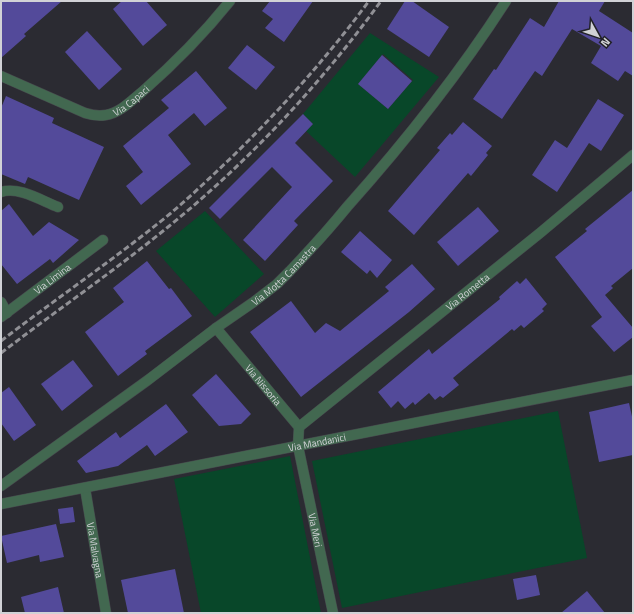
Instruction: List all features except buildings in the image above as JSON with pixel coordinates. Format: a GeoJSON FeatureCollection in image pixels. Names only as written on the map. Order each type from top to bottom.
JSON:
{"type":"FeatureCollection","features":[{"type":"Feature","properties":{"kind":"street","name":"Via Capaci"},"geometry":{"type":"LineString","coordinates":[[1,76],[79,111],[91,114],[106,115],[125,106],[175,63],[197,41],[230,1]]}},
{"type":"Feature","properties":{"kind":"street","name":"Via Motta Camastra"},"geometry":{"type":"LineString","coordinates":[[1,486],[148,380],[277,284],[295,266],[379,171],[477,45],[506,1]]}},
{"type":"Feature","properties":{"kind":"street","name":"Via Rometta"},"geometry":{"type":"LineString","coordinates":[[300,427],[540,233],[633,155]]}},
{"type":"Feature","properties":{"kind":"street"},"geometry":{"type":"LineString","coordinates":[[1,192],[8,190],[21,192],[58,208]]}},
{"type":"Feature","properties":{"kind":"street","name":"Via Limina"},"geometry":{"type":"LineString","coordinates":[[4,315],[103,240]]}},
{"type":"Feature","properties":{"kind":"street"},"geometry":{"type":"LineString","coordinates":[[1,302],[4,315]]}},
{"type":"Feature","properties":{"kind":"street","name":"Via Nissoria"},"geometry":{"type":"LineString","coordinates":[[216,328],[300,427]]}},
{"type":"Feature","properties":{"kind":"street","name":"Via Mandanici"},"geometry":{"type":"LineString","coordinates":[[1,504],[633,380]]}},
{"type":"Feature","properties":{"kind":"street"},"geometry":{"type":"LineString","coordinates":[[298,446],[300,427]]}},
{"type":"Feature","properties":{"kind":"street","name":"Via Meri"},"geometry":{"type":"LineString","coordinates":[[298,446],[333,613]]}},
{"type":"Feature","properties":{"kind":"street","name":"Via Malvagna"},"geometry":{"type":"LineString","coordinates":[[85,488],[106,613]]}},
{"type":"Feature","properties":{"kind":"green space"},"geometry":{"type":"Polygon","coordinates":[[[370,33],[439,77],[355,177],[306,131],[313,124],[303,114],[370,33]],[[383,54],[358,84],[388,109],[413,80],[383,54]]]}},
{"type":"Feature","properties":{"kind":"green space"},"geometry":{"type":"Polygon","coordinates":[[[205,211],[264,274],[215,317],[156,251],[205,211]]]}},
{"type":"Feature","properties":{"kind":"green space"},"geometry":{"type":"Polygon","coordinates":[[[558,411],[587,558],[342,608],[312,461],[558,411]]]}},
{"type":"Feature","properties":{"kind":"green space"},"geometry":{"type":"Polygon","coordinates":[[[290,456],[321,613],[201,613],[174,479],[290,456]]]}},
{"type":"Feature","properties":{"kind":"railway"},"geometry":{"type":"LineString","coordinates":[[1,341],[150,230],[202,185],[252,138],[287,100],[337,42],[369,1]]}},
{"type":"Feature","properties":{"kind":"railway"},"geometry":{"type":"LineString","coordinates":[[1,353],[148,243],[198,202],[282,121],[333,63],[381,1]]}}]}
